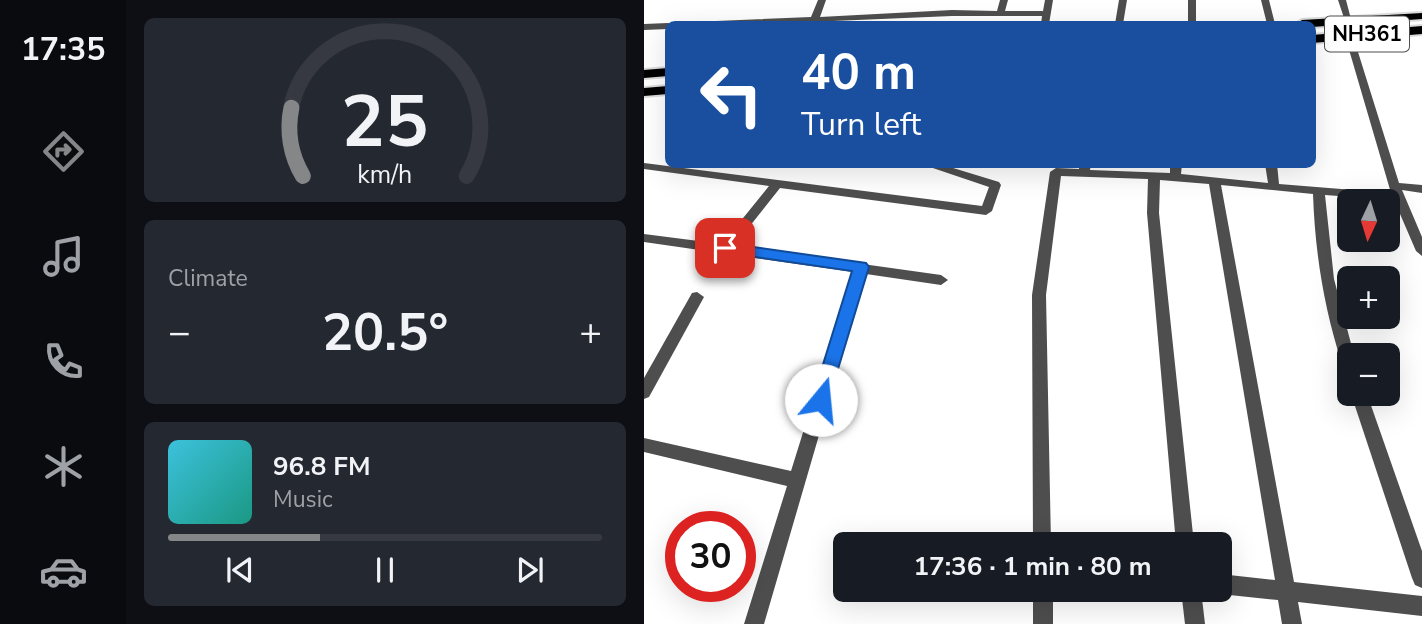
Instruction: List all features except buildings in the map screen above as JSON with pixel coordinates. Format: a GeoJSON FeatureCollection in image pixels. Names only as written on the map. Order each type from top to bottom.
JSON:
{"type":"FeatureCollection","features":[{"type":"Feature","properties":{"kind":"highway","name":"NH361"},"geometry":{"type":"LineString","coordinates":[[1316,23],[1422,16]]}},
{"type":"Feature","properties":{"kind":"highway","name":"NH361"},"geometry":{"type":"LineString","coordinates":[[1316,38],[1422,30]]}},
{"type":"Feature","properties":{"kind":"highway"},"geometry":{"type":"LineString","coordinates":[[644,74],[665,72]]}},
{"type":"Feature","properties":{"kind":"highway"},"geometry":{"type":"LineString","coordinates":[[644,92],[665,90]]}},
{"type":"Feature","properties":{"kind":"street"},"geometry":{"type":"LineString","coordinates":[[814,20],[822,0]]}},
{"type":"Feature","properties":{"kind":"street"},"geometry":{"type":"LineString","coordinates":[[1000,14],[1004,0]]}},
{"type":"Feature","properties":{"kind":"street"},"geometry":{"type":"LineString","coordinates":[[790,21],[878,21],[1000,14],[1046,20],[1049,0]]}},
{"type":"Feature","properties":{"kind":"street"},"geometry":{"type":"LineString","coordinates":[[1120,21],[1123,0]]}},
{"type":"Feature","properties":{"kind":"street"},"geometry":{"type":"LineString","coordinates":[[1192,0],[1192,21]]}},
{"type":"Feature","properties":{"kind":"street"},"geometry":{"type":"LineString","coordinates":[[1265,0],[1270,21]]}},
{"type":"Feature","properties":{"kind":"street"},"geometry":{"type":"LineString","coordinates":[[1342,0],[1349,21]]}},
{"type":"Feature","properties":{"kind":"street"},"geometry":{"type":"LineString","coordinates":[[644,27],[665,26]]}},
{"type":"Feature","properties":{"kind":"street"},"geometry":{"type":"LineString","coordinates":[[1349,36],[1395,189]]}},
{"type":"Feature","properties":{"kind":"street"},"geometry":{"type":"LineString","coordinates":[[644,166],[986,211],[995,185],[939,168]]}},
{"type":"Feature","properties":{"kind":"street"},"geometry":{"type":"LineString","coordinates":[[1272,168],[1274,187]]}},
{"type":"Feature","properties":{"kind":"street"},"geometry":{"type":"LineString","coordinates":[[1042,532],[1039,295],[1056,172],[1085,169],[1154,176],[1176,171],[1214,181],[1337,191]]}},
{"type":"Feature","properties":{"kind":"street"},"geometry":{"type":"LineString","coordinates":[[1154,176],[1153,213],[1184,532]]}},
{"type":"Feature","properties":{"kind":"street"},"geometry":{"type":"LineString","coordinates":[[1214,181],[1292,624]]}},
{"type":"Feature","properties":{"kind":"street"},"geometry":{"type":"LineString","coordinates":[[725,248],[776,185]]}},
{"type":"Feature","properties":{"kind":"street"},"geometry":{"type":"LineString","coordinates":[[1400,191],[1422,189]]}},
{"type":"Feature","properties":{"kind":"street"},"geometry":{"type":"LineString","coordinates":[[1319,191],[1320,248],[1342,343]]}},
{"type":"Feature","properties":{"kind":"street"},"geometry":{"type":"LineString","coordinates":[[1400,200],[1422,251]]}},
{"type":"Feature","properties":{"kind":"street"},"geometry":{"type":"LineString","coordinates":[[644,238],[941,280]]}},
{"type":"Feature","properties":{"kind":"street"},"geometry":{"type":"LineString","coordinates":[[754,624],[861,267]]}},
{"type":"Feature","properties":{"kind":"street"},"geometry":{"type":"LineString","coordinates":[[644,392],[697,297]]}},
{"type":"Feature","properties":{"kind":"street"},"geometry":{"type":"LineString","coordinates":[[1363,406],[1422,578]]}},
{"type":"Feature","properties":{"kind":"street"},"geometry":{"type":"LineString","coordinates":[[644,445],[797,480]]}},
{"type":"Feature","properties":{"kind":"street"},"geometry":{"type":"LineString","coordinates":[[1232,585],[1422,606]]}},
{"type":"Feature","properties":{"kind":"street"},"geometry":{"type":"LineString","coordinates":[[1043,602],[1043,624]]}},
{"type":"Feature","properties":{"kind":"street"},"geometry":{"type":"LineString","coordinates":[[1192,602],[1195,624]]}},
{"type":"Feature","properties":{"kind":"route"},"geometry":{"type":"LineString","coordinates":[[725,248],[861,267],[821,400]]}}]}
